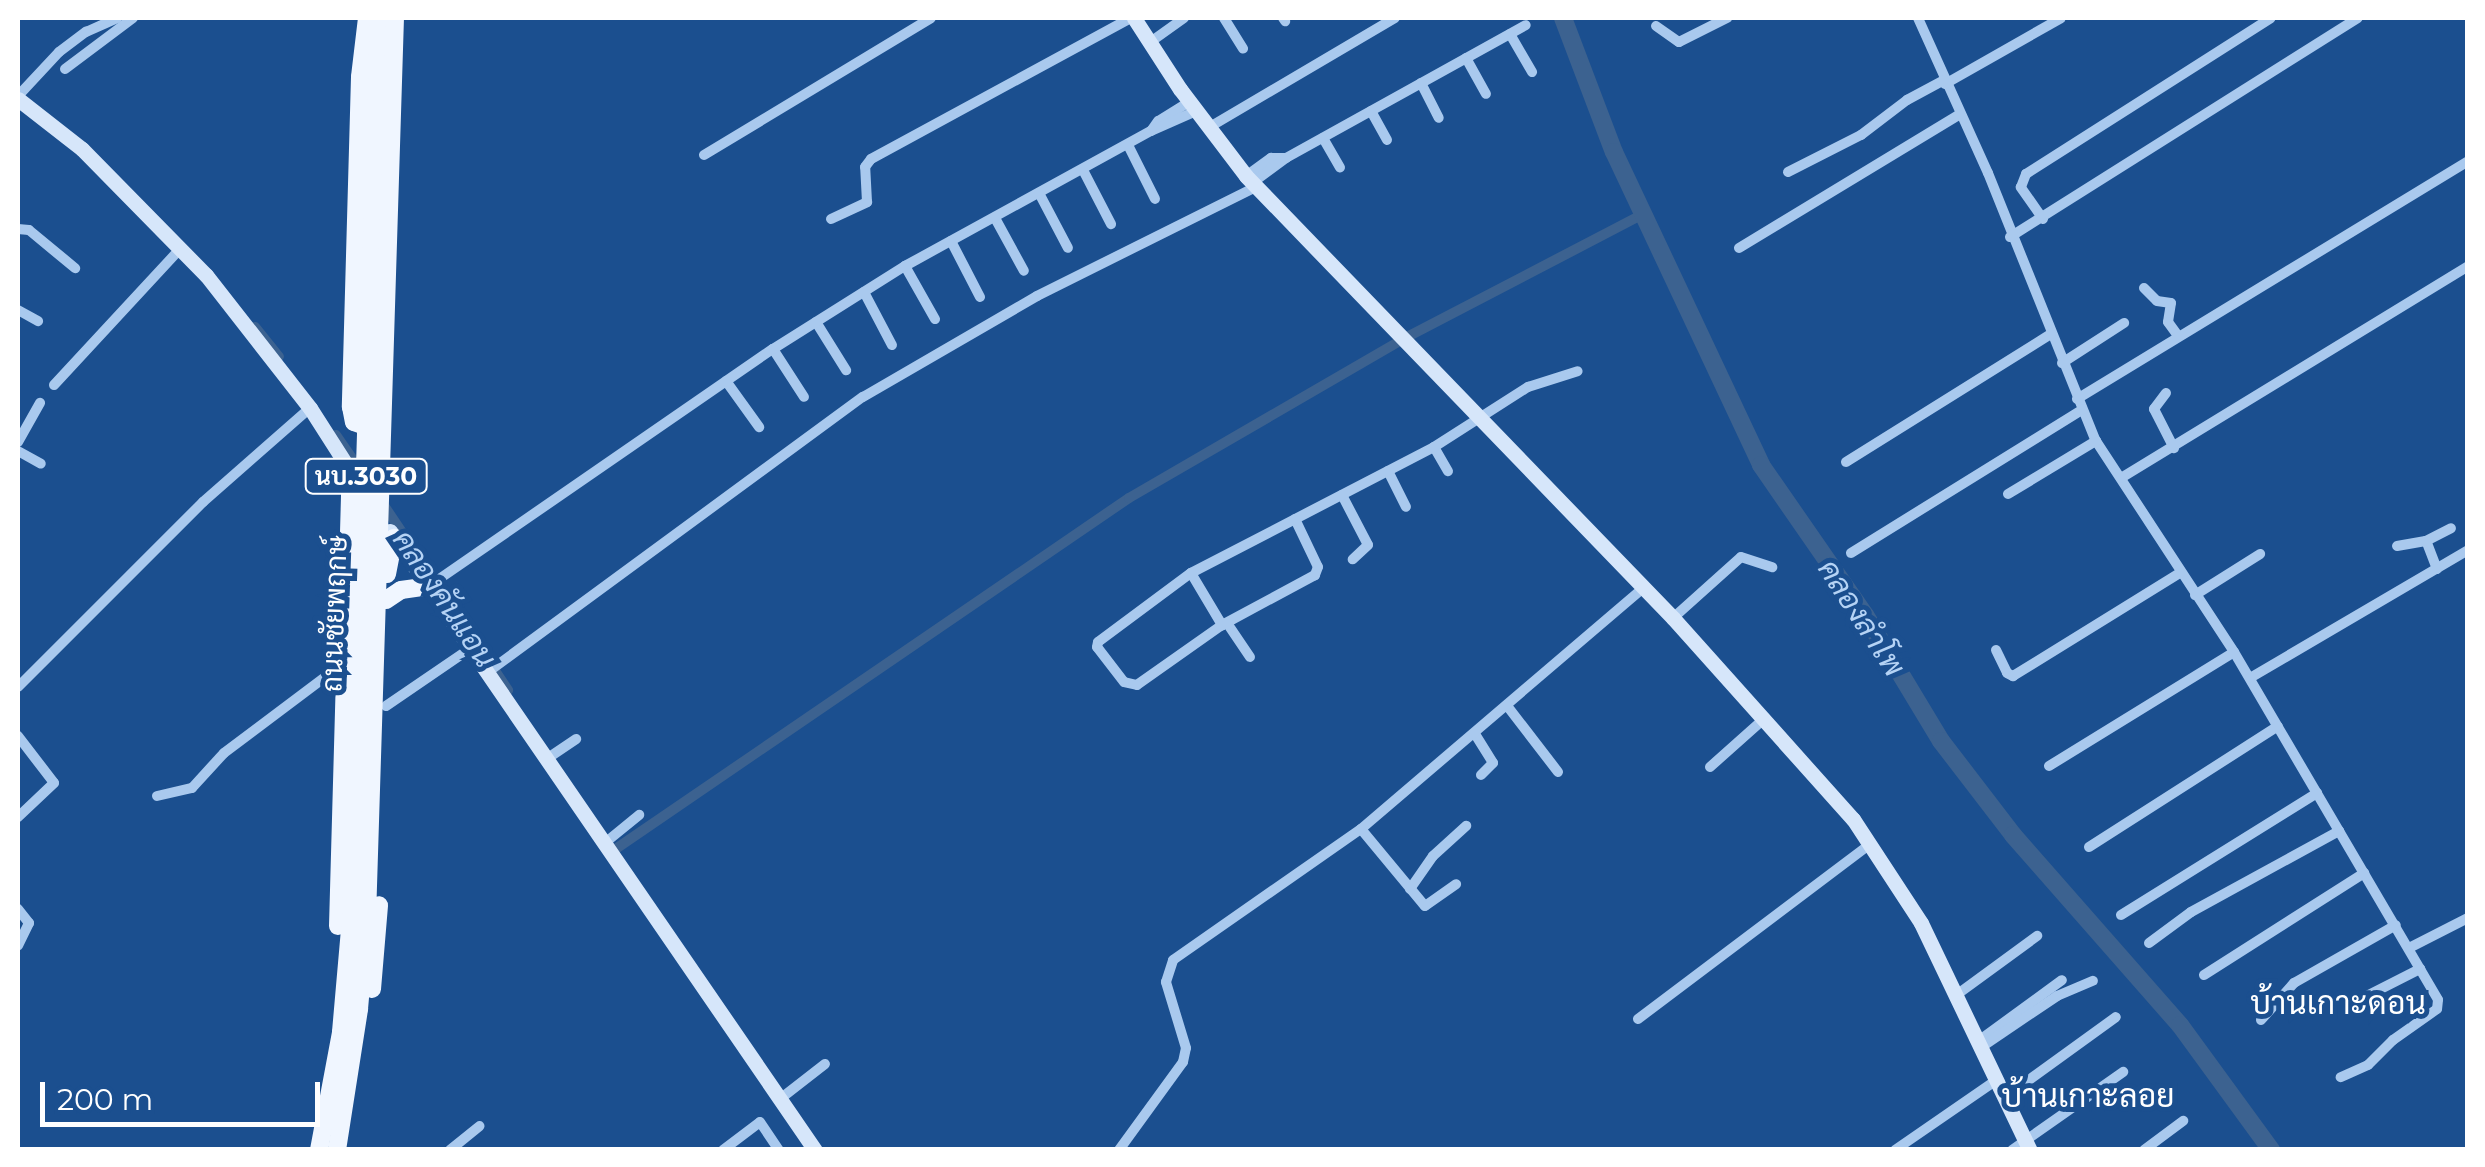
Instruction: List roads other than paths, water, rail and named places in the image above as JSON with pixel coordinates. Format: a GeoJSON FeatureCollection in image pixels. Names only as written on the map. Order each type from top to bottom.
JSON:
{"type":"FeatureCollection","features":[{"type":"Feature","properties":{"kind":"main road"},"geometry":{"type":"LineString","coordinates":[[367,18],[360,77],[350,407],[354,422],[366,430],[388,424],[395,408],[405,75],[398,18]]}},
{"type":"Feature","properties":{"kind":"main road","name":"ถนนชัยพฤกษ์"},"geometry":{"type":"LineString","coordinates":[[336,1150],[365,770],[382,182],[379,18]]}},
{"type":"Feature","properties":{"kind":"main road","name":"ถนนชัยพฤกษ์"},"geometry":{"type":"LineString","coordinates":[[382,182],[398,18]]}},
{"type":"Feature","properties":{"kind":"main road"},"geometry":{"type":"LineString","coordinates":[[342,1076],[351,472]]}},
{"type":"Feature","properties":{"kind":"main road"},"geometry":{"type":"LineString","coordinates":[[342,1076],[376,964],[386,600],[394,538]]}},
{"type":"Feature","properties":{"kind":"main road"},"geometry":{"type":"LineString","coordinates":[[347,582],[352,564],[365,553],[377,553],[388,573]]}},
{"type":"Feature","properties":{"kind":"main road"},"geometry":{"type":"LineString","coordinates":[[386,600],[401,590],[437,581]]}},
{"type":"Feature","properties":{"kind":"main road","name":"ถนนชัยพฤกษ์"},"geometry":{"type":"LineString","coordinates":[[319,1150],[342,1076]]}},
{"type":"Feature","properties":{"kind":"street"},"geometry":{"type":"LineString","coordinates":[[117,18],[86,32],[32,75],[19,94],[82,149],[180,249],[310,408],[394,538],[437,581],[471,648],[550,756],[815,1150]]}},
{"type":"Feature","properties":{"kind":"street"},"geometry":{"type":"LineString","coordinates":[[65,69],[133,18]]}},
{"type":"Feature","properties":{"kind":"street"},"geometry":{"type":"LineString","coordinates":[[704,155],[931,18]]}},
{"type":"Feature","properties":{"kind":"street"},"geometry":{"type":"LineString","coordinates":[[831,219],[867,202],[865,166],[870,159],[1132,18],[1208,128],[1251,182],[1766,718],[1870,844],[1906,896],[2004,1098],[2022,1146],[2124,1072]]}},
{"type":"Feature","properties":{"kind":"street"},"geometry":{"type":"LineString","coordinates":[[1149,43],[1184,18]]}},
{"type":"Feature","properties":{"kind":"street"},"geometry":{"type":"LineString","coordinates":[[1224,18],[1244,49]]}},
{"type":"Feature","properties":{"kind":"street"},"geometry":{"type":"LineString","coordinates":[[1208,128],[1395,18]]}},
{"type":"Feature","properties":{"kind":"street"},"geometry":{"type":"LineString","coordinates":[[1656,26],[1679,42],[1728,18]]}},
{"type":"Feature","properties":{"kind":"street"},"geometry":{"type":"LineString","coordinates":[[1918,18],[1958,115],[1988,174],[2010,237],[2096,441],[2250,678],[2435,992],[2437,1009],[2368,1065],[2340,1077]]}},
{"type":"Feature","properties":{"kind":"street"},"geometry":{"type":"LineString","coordinates":[[1788,172],[1861,135],[1907,100],[2061,18]]}},
{"type":"Feature","properties":{"kind":"street"},"geometry":{"type":"LineString","coordinates":[[2043,219],[2021,186],[2026,174],[2271,18]]}},
{"type":"Feature","properties":{"kind":"street"},"geometry":{"type":"LineString","coordinates":[[2010,237],[2358,18]]}},
{"type":"Feature","properties":{"kind":"street"},"geometry":{"type":"LineString","coordinates":[[489,672],[864,397],[1037,296],[1251,182],[1271,158],[1286,158],[1526,25]]}},
{"type":"Feature","properties":{"kind":"street"},"geometry":{"type":"LineString","coordinates":[[1510,34],[1532,72]]}},
{"type":"Feature","properties":{"kind":"street"},"geometry":{"type":"LineString","coordinates":[[1466,58],[1486,94]]}},
{"type":"Feature","properties":{"kind":"street"},"geometry":{"type":"LineString","coordinates":[[1420,83],[1438,118]]}},
{"type":"Feature","properties":{"kind":"street"},"geometry":{"type":"LineString","coordinates":[[437,581],[772,348],[905,266],[1128,148],[1158,121],[1193,106]]}},
{"type":"Feature","properties":{"kind":"street"},"geometry":{"type":"LineString","coordinates":[[1371,111],[1387,140]]}},
{"type":"Feature","properties":{"kind":"street"},"geometry":{"type":"LineString","coordinates":[[1739,248],[1958,115]]}},
{"type":"Feature","properties":{"kind":"street"},"geometry":{"type":"LineString","coordinates":[[1322,138],[1340,168]]}},
{"type":"Feature","properties":{"kind":"street"},"geometry":{"type":"LineString","coordinates":[[1128,148],[1154,199]]}},
{"type":"Feature","properties":{"kind":"street"},"geometry":{"type":"LineString","coordinates":[[1852,553],[2178,336],[2303,266],[2468,161]]}},
{"type":"Feature","properties":{"kind":"street"},"geometry":{"type":"LineString","coordinates":[[1083,170],[1112,224]]}},
{"type":"Feature","properties":{"kind":"street"},"geometry":{"type":"LineString","coordinates":[[1039,194],[1068,248]]}},
{"type":"Feature","properties":{"kind":"street"},"geometry":{"type":"LineString","coordinates":[[995,218],[1024,272]]}},
{"type":"Feature","properties":{"kind":"street"},"geometry":{"type":"LineString","coordinates":[[18,229],[29,230],[76,268]]}},
{"type":"Feature","properties":{"kind":"street"},"geometry":{"type":"LineString","coordinates":[[951,241],[980,297]]}},
{"type":"Feature","properties":{"kind":"street"},"geometry":{"type":"LineString","coordinates":[[54,385],[180,249]]}},
{"type":"Feature","properties":{"kind":"street"},"geometry":{"type":"LineString","coordinates":[[905,266],[936,320]]}},
{"type":"Feature","properties":{"kind":"street"},"geometry":{"type":"LineString","coordinates":[[2122,478],[2468,266]]}},
{"type":"Feature","properties":{"kind":"street"},"geometry":{"type":"LineString","coordinates":[[2144,288],[2157,301],[2171,303],[2168,322],[2178,336]]}},
{"type":"Feature","properties":{"kind":"street"},"geometry":{"type":"LineString","coordinates":[[864,292],[892,345]]}},
{"type":"Feature","properties":{"kind":"street"},"geometry":{"type":"LineString","coordinates":[[18,310],[38,321]]}},
{"type":"Feature","properties":{"kind":"street"},"geometry":{"type":"LineString","coordinates":[[816,322],[846,370]]}},
{"type":"Feature","properties":{"kind":"street"},"geometry":{"type":"LineString","coordinates":[[2062,363],[2124,323]]}},
{"type":"Feature","properties":{"kind":"street"},"geometry":{"type":"LineString","coordinates":[[1846,462],[2051,334]]}},
{"type":"Feature","properties":{"kind":"street"},"geometry":{"type":"LineString","coordinates":[[772,348],[804,397]]}},
{"type":"Feature","properties":{"kind":"street"},"geometry":{"type":"LineString","coordinates":[[1295,519],[1318,571],[1225,624],[1137,685],[1124,682],[1097,647],[1102,637],[1192,573],[1480,421],[1528,387],[1578,371]]}},
{"type":"Feature","properties":{"kind":"street"},"geometry":{"type":"LineString","coordinates":[[726,381],[759,427]]}},
{"type":"Feature","properties":{"kind":"street"},"geometry":{"type":"LineString","coordinates":[[2166,392],[2154,408],[2174,448]]}},
{"type":"Feature","properties":{"kind":"street"},"geometry":{"type":"LineString","coordinates":[[18,442],[40,402]]}},
{"type":"Feature","properties":{"kind":"street"},"geometry":{"type":"LineString","coordinates":[[19,682],[199,506],[310,408]]}},
{"type":"Feature","properties":{"kind":"street"},"geometry":{"type":"LineString","coordinates":[[2008,494],[2096,441]]}},
{"type":"Feature","properties":{"kind":"street"},"geometry":{"type":"LineString","coordinates":[[1434,446],[1448,472]]}},
{"type":"Feature","properties":{"kind":"street"},"geometry":{"type":"LineString","coordinates":[[18,451],[42,464]]}},
{"type":"Feature","properties":{"kind":"street"},"geometry":{"type":"LineString","coordinates":[[1388,471],[1406,507]]}},
{"type":"Feature","properties":{"kind":"street"},"geometry":{"type":"LineString","coordinates":[[1342,495],[1368,545],[1352,559]]}},
{"type":"Feature","properties":{"kind":"street"},"geometry":{"type":"LineString","coordinates":[[2397,546],[2426,541],[2451,528]]}},
{"type":"Feature","properties":{"kind":"street"},"geometry":{"type":"LineString","coordinates":[[2426,541],[2437,569]]}},
{"type":"Feature","properties":{"kind":"street"},"geometry":{"type":"LineString","coordinates":[[2250,678],[2468,550]]}},
{"type":"Feature","properties":{"kind":"street"},"geometry":{"type":"LineString","coordinates":[[2195,595],[2260,554]]}},
{"type":"Feature","properties":{"kind":"street"},"geometry":{"type":"LineString","coordinates":[[1672,618],[1741,557],[1772,567]]}},
{"type":"Feature","properties":{"kind":"street"},"geometry":{"type":"LineString","coordinates":[[1192,573],[1250,657]]}},
{"type":"Feature","properties":{"kind":"street"},"geometry":{"type":"LineString","coordinates":[[1996,650],[2007,673],[2014,675],[2180,573]]}},
{"type":"Feature","properties":{"kind":"street"},"geometry":{"type":"LineString","coordinates":[[1119,1150],[1183,1062],[1186,1048],[1166,982],[1173,960],[1362,829],[1642,590]]}},
{"type":"Feature","properties":{"kind":"street"},"geometry":{"type":"LineString","coordinates":[[386,706],[471,648]]}},
{"type":"Feature","properties":{"kind":"street"},"geometry":{"type":"LineString","coordinates":[[2048,766],[2234,652]]}},
{"type":"Feature","properties":{"kind":"street"},"geometry":{"type":"LineString","coordinates":[[157,796],[192,788],[224,754],[346,661]]}},
{"type":"Feature","properties":{"kind":"street"},"geometry":{"type":"LineString","coordinates":[[1508,706],[1558,772]]}},
{"type":"Feature","properties":{"kind":"street"},"geometry":{"type":"LineString","coordinates":[[1710,766],[1766,718]]}},
{"type":"Feature","properties":{"kind":"street"},"geometry":{"type":"LineString","coordinates":[[2088,847],[2278,726]]}},
{"type":"Feature","properties":{"kind":"street"},"geometry":{"type":"LineString","coordinates":[[1475,734],[1493,763],[1481,775]]}},
{"type":"Feature","properties":{"kind":"street"},"geometry":{"type":"LineString","coordinates":[[18,736],[54,783],[18,817]]}},
{"type":"Feature","properties":{"kind":"street"},"geometry":{"type":"LineString","coordinates":[[550,756],[572,742]]}},
{"type":"Feature","properties":{"kind":"street"},"geometry":{"type":"LineString","coordinates":[[2120,915],[2317,794]]}},
{"type":"Feature","properties":{"kind":"street"},"geometry":{"type":"LineString","coordinates":[[608,841],[639,815]]}},
{"type":"Feature","properties":{"kind":"street"},"geometry":{"type":"LineString","coordinates":[[1410,889],[1433,856],[1466,826]]}},
{"type":"Feature","properties":{"kind":"street"},"geometry":{"type":"LineString","coordinates":[[1362,829],[1425,906],[1456,884]]}},
{"type":"Feature","properties":{"kind":"street"},"geometry":{"type":"LineString","coordinates":[[2150,943],[2191,912],[2339,831]]}},
{"type":"Feature","properties":{"kind":"street"},"geometry":{"type":"LineString","coordinates":[[1638,1018],[1870,844]]}},
{"type":"Feature","properties":{"kind":"street"},"geometry":{"type":"LineString","coordinates":[[2204,975],[2364,873]]}},
{"type":"Feature","properties":{"kind":"street"},"geometry":{"type":"LineString","coordinates":[[18,909],[28,922],[18,946]]}},
{"type":"Feature","properties":{"kind":"street"},"geometry":{"type":"LineString","coordinates":[[2409,948],[2468,918]]}},
{"type":"Feature","properties":{"kind":"street"},"geometry":{"type":"LineString","coordinates":[[2261,1020],[2294,983],[2396,925]]}},
{"type":"Feature","properties":{"kind":"street"},"geometry":{"type":"LineString","coordinates":[[1955,996],[2037,936]]}},
{"type":"Feature","properties":{"kind":"street"},"geometry":{"type":"LineString","coordinates":[[2349,1005],[2420,969]]}},
{"type":"Feature","properties":{"kind":"street"},"geometry":{"type":"LineString","coordinates":[[1978,1045],[2062,980]]}},
{"type":"Feature","properties":{"kind":"street"},"geometry":{"type":"LineString","coordinates":[[1978,1045],[2057,996],[2093,981]]}},
{"type":"Feature","properties":{"kind":"street"},"geometry":{"type":"LineString","coordinates":[[2004,1098],[2116,1016]]}},
{"type":"Feature","properties":{"kind":"street"},"geometry":{"type":"LineString","coordinates":[[782,1098],[824,1064]]}},
{"type":"Feature","properties":{"kind":"street"},"geometry":{"type":"LineString","coordinates":[[1895,1150],[1996,1081]]}},
{"type":"Feature","properties":{"kind":"street"},"geometry":{"type":"LineString","coordinates":[[2144,1150],[2183,1121]]}},
{"type":"Feature","properties":{"kind":"street"},"geometry":{"type":"LineString","coordinates":[[724,1150],[760,1122],[779,1150]]}},
{"type":"Feature","properties":{"kind":"street"},"geometry":{"type":"LineString","coordinates":[[450,1150],[480,1126]]}},
{"type":"Feature","properties":{"kind":"waterway","name":"คลองลำโพ"},"geometry":{"type":"LineString","coordinates":[[1563,18],[1614,152],[1761,465],[1865,615],[1941,741],[2013,835],[2180,1025],[2271,1150]]}},
{"type":"Feature","properties":{"kind":"waterway"},"geometry":{"type":"LineString","coordinates":[[617,848],[1129,498],[1407,337],[1643,214]]}},
{"type":"Feature","properties":{"kind":"waterway","name":"คลองคันแอน"},"geometry":{"type":"LineString","coordinates":[[255,327],[279,357]]}},
{"type":"Feature","properties":{"kind":"waterway","name":"คลองคันแอน"},"geometry":{"type":"LineString","coordinates":[[336,435],[363,474]]}},
{"type":"Feature","properties":{"kind":"waterway","name":"คลองคันแอน"},"geometry":{"type":"LineString","coordinates":[[381,501],[508,690]]}},
{"type":"Feature","properties":{"kind":"district","name":"บ้านเกาะดอน"},"geometry":{"type":"Point","coordinates":[2338,1003]}},
{"type":"Feature","properties":{"kind":"district","name":"บ้านเกาะลอย"},"geometry":{"type":"Point","coordinates":[2088,1096]}}]}
